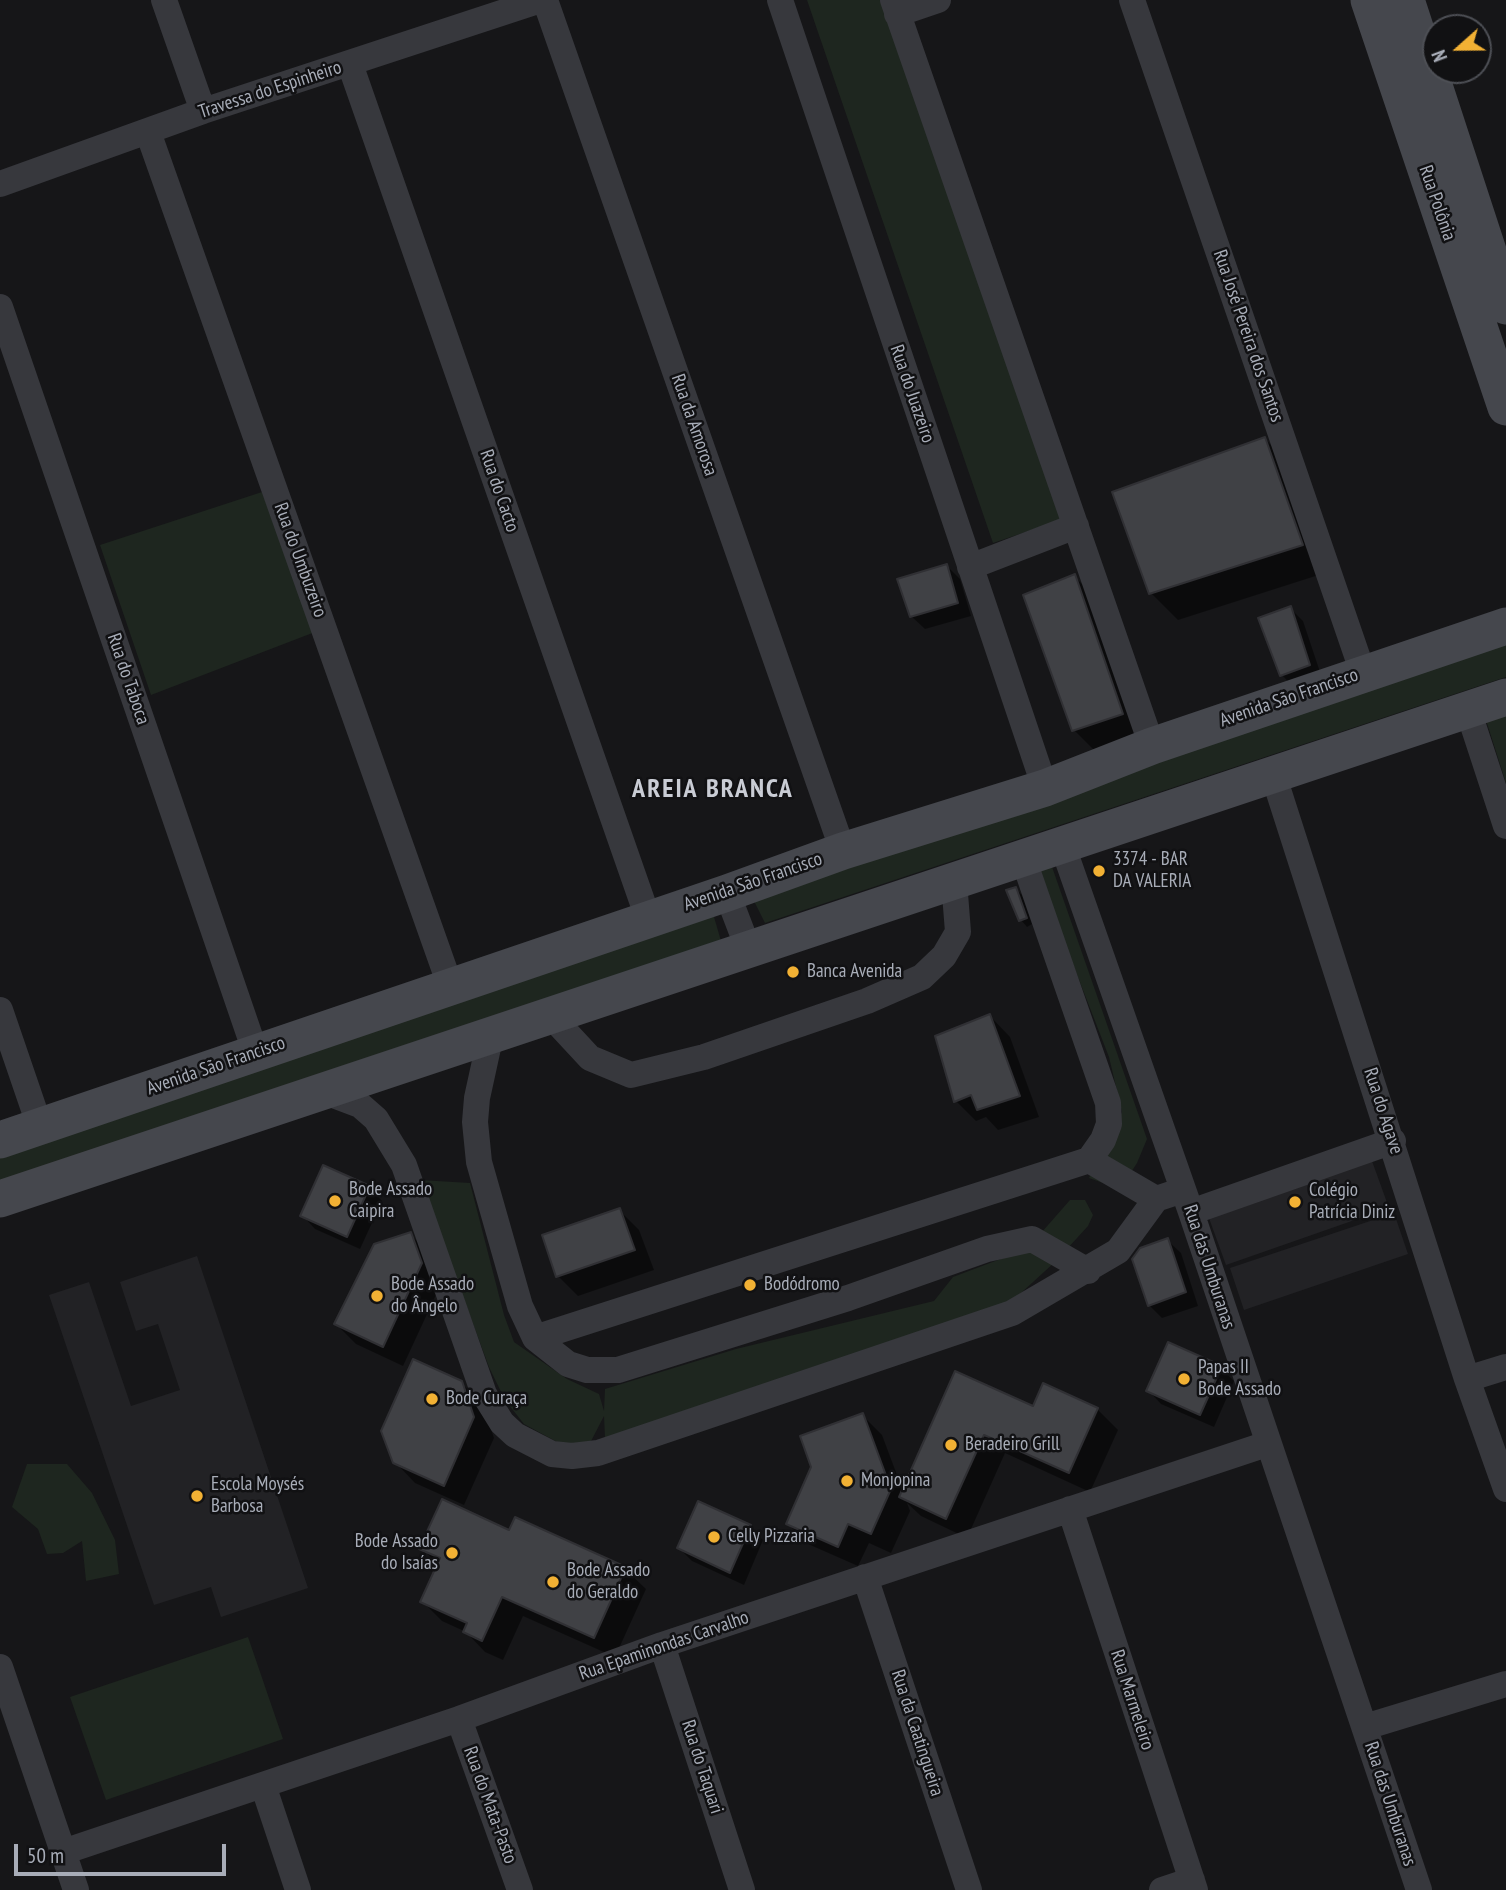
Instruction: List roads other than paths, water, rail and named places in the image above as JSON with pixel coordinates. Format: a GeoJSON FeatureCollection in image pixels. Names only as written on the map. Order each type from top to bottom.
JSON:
{"type":"FeatureCollection","features":[{"type":"Feature","properties":{"kind":"main road","name":"Rua Polônia"},"geometry":{"type":"LineString","coordinates":[[1369,0],[1506,407]]}},
{"type":"Feature","properties":{"kind":"main road","name":"Rua Polônia"},"geometry":{"type":"LineString","coordinates":[[1406,0],[1506,306]]}},
{"type":"Feature","properties":{"kind":"main road","name":"Avenida São Francisco"},"geometry":{"type":"LineString","coordinates":[[0,1140],[451,988],[648,918],[727,894],[843,851],[1045,788],[1152,746],[1506,626]]}},
{"type":"Feature","properties":{"kind":"main road"},"geometry":{"type":"LineString","coordinates":[[0,1199],[1506,697]]}},
{"type":"Feature","properties":{"kind":"street"},"geometry":{"type":"LineString","coordinates":[[164,0],[203,111]]}},
{"type":"Feature","properties":{"kind":"street","name":"Travessa do Espinheiro"},"geometry":{"type":"LineString","coordinates":[[0,184],[203,111],[543,0]]}},
{"type":"Feature","properties":{"kind":"street","name":"Rua da Amorosa"},"geometry":{"type":"LineString","coordinates":[[543,0],[843,851]]}},
{"type":"Feature","properties":{"kind":"street","name":"Rua do Juazeiro"},"geometry":{"type":"LineString","coordinates":[[780,0],[1045,788]]}},
{"type":"Feature","properties":{"kind":"street"},"geometry":{"type":"LineString","coordinates":[[938,0],[895,7],[1152,746]]}},
{"type":"Feature","properties":{"kind":"street","name":"Rua José Pereira dos Santos"},"geometry":{"type":"LineString","coordinates":[[1132,0],[1363,673]]}},
{"type":"Feature","properties":{"kind":"street","name":"Rua do Cacto"},"geometry":{"type":"LineString","coordinates":[[350,64],[648,918]]}},
{"type":"Feature","properties":{"kind":"street","name":"Rua do Umbuzeiro"},"geometry":{"type":"LineString","coordinates":[[148,132],[451,988]]}},
{"type":"Feature","properties":{"kind":"street","name":"Rua do Taboca"},"geometry":{"type":"LineString","coordinates":[[0,307],[255,1052]]}},
{"type":"Feature","properties":{"kind":"street"},"geometry":{"type":"LineString","coordinates":[[970,567],[1076,526]]}},
{"type":"Feature","properties":{"kind":"street"},"geometry":{"type":"LineString","coordinates":[[1468,710],[1506,826]]}},
{"type":"Feature","properties":{"kind":"street","name":"Rua do Agave"},"geometry":{"type":"LineString","coordinates":[[1273,774],[1393,1141],[1467,1379],[1506,1489]]}},
{"type":"Feature","properties":{"kind":"street","name":"Rua das Umburanas"},"geometry":{"type":"LineString","coordinates":[[1062,844],[1187,1201],[1419,1890]]}},
{"type":"Feature","properties":{"kind":"street"},"geometry":{"type":"LineString","coordinates":[[535,1338],[1088,1160],[1103,1140],[1109,1124],[1108,1103],[1023,858]]}},
{"type":"Feature","properties":{"kind":"street"},"geometry":{"type":"LineString","coordinates":[[551,1016],[590,1058],[631,1075],[705,1057],[867,1001],[922,977],[944,956],[958,932],[954,881]]}},
{"type":"Feature","properties":{"kind":"street"},"geometry":{"type":"LineString","coordinates":[[727,894],[748,948]]}},
{"type":"Feature","properties":{"kind":"street"},"geometry":{"type":"LineString","coordinates":[[0,1010],[40,1127]]}},
{"type":"Feature","properties":{"kind":"street"},"geometry":{"type":"LineString","coordinates":[[491,1034],[477,1098],[475,1122],[479,1162],[520,1306],[535,1338],[568,1364],[587,1370],[618,1370],[848,1298],[1009,1243],[1032,1239],[1088,1271]]}},
{"type":"Feature","properties":{"kind":"street"},"geometry":{"type":"LineString","coordinates":[[323,1091],[360,1105],[376,1119],[388,1137],[404,1165],[484,1394],[502,1423],[515,1435],[552,1454],[572,1456],[598,1453],[1012,1313],[1088,1271],[1118,1251],[1156,1199]]}},
{"type":"Feature","properties":{"kind":"street"},"geometry":{"type":"LineString","coordinates":[[1088,1160],[1156,1199],[1187,1201],[1393,1141]]}},
{"type":"Feature","properties":{"kind":"street"},"geometry":{"type":"LineString","coordinates":[[1467,1379],[1506,1367]]}},
{"type":"Feature","properties":{"kind":"street","name":"Rua Epaminondas Carvalho"},"geometry":{"type":"LineString","coordinates":[[63,1852],[459,1719],[662,1645],[1267,1444]]}},
{"type":"Feature","properties":{"kind":"street","name":"Rua Marmeleiro"},"geometry":{"type":"LineString","coordinates":[[1070,1508],[1193,1885]]}},
{"type":"Feature","properties":{"kind":"street","name":"Rua da Caatingueira"},"geometry":{"type":"LineString","coordinates":[[865,1577],[969,1890]]}},
{"type":"Feature","properties":{"kind":"street","name":"Rua do Taquari"},"geometry":{"type":"LineString","coordinates":[[662,1645],[742,1890]]}},
{"type":"Feature","properties":{"kind":"street"},"geometry":{"type":"LineString","coordinates":[[0,1667],[76,1890]]}},
{"type":"Feature","properties":{"kind":"street"},"geometry":{"type":"LineString","coordinates":[[1365,1727],[1506,1684]]}},
{"type":"Feature","properties":{"kind":"street","name":"Rua do Mata-Pasto"},"geometry":{"type":"LineString","coordinates":[[459,1719],[520,1890]]}},
{"type":"Feature","properties":{"kind":"street"},"geometry":{"type":"LineString","coordinates":[[263,1785],[298,1890]]}},
{"type":"Feature","properties":{"kind":"street"},"geometry":{"type":"LineString","coordinates":[[1162,1890],[1193,1885]]}},
{"type":"Feature","properties":{"kind":"place","name":"3374 - BAR DA VALERIA"},"geometry":{"type":"Point","coordinates":[1099,871]}},
{"type":"Feature","properties":{"kind":"place","name":"Banca Avenida"},"geometry":{"type":"Point","coordinates":[793,972]}},
{"type":"Feature","properties":{"kind":"place","name":"Bode Assado Caipira"},"geometry":{"type":"Point","coordinates":[335,1201]}},
{"type":"Feature","properties":{"kind":"place","name":"Colégio Patrícia Diniz"},"geometry":{"type":"Point","coordinates":[1295,1202]}},
{"type":"Feature","properties":{"kind":"place","name":"Bodódromo"},"geometry":{"type":"Point","coordinates":[750,1285]}},
{"type":"Feature","properties":{"kind":"place","name":"Bode Assado do Ângelo"},"geometry":{"type":"Point","coordinates":[377,1296]}},
{"type":"Feature","properties":{"kind":"place","name":"Papas II Bode Assado"},"geometry":{"type":"Point","coordinates":[1184,1379]}},
{"type":"Feature","properties":{"kind":"place","name":"Bode Curaça"},"geometry":{"type":"Point","coordinates":[432,1399]}},
{"type":"Feature","properties":{"kind":"place","name":"Beradeiro Grill"},"geometry":{"type":"Point","coordinates":[951,1445]}},
{"type":"Feature","properties":{"kind":"place","name":"Monjopina"},"geometry":{"type":"Point","coordinates":[847,1481]}},
{"type":"Feature","properties":{"kind":"place","name":"Escola Moysés Barbosa"},"geometry":{"type":"Point","coordinates":[197,1496]}},
{"type":"Feature","properties":{"kind":"place","name":"Celly Pizzaria"},"geometry":{"type":"Point","coordinates":[714,1537]}},
{"type":"Feature","properties":{"kind":"place","name":"Bode Assado do Isaías"},"geometry":{"type":"Point","coordinates":[452,1553]}},
{"type":"Feature","properties":{"kind":"place","name":"Bode Assado do Geraldo"},"geometry":{"type":"Point","coordinates":[553,1582]}},
{"type":"Feature","properties":{"kind":"district","name":"AREIA BRANCA"},"geometry":{"type":"Point","coordinates":[713,790]}}]}
